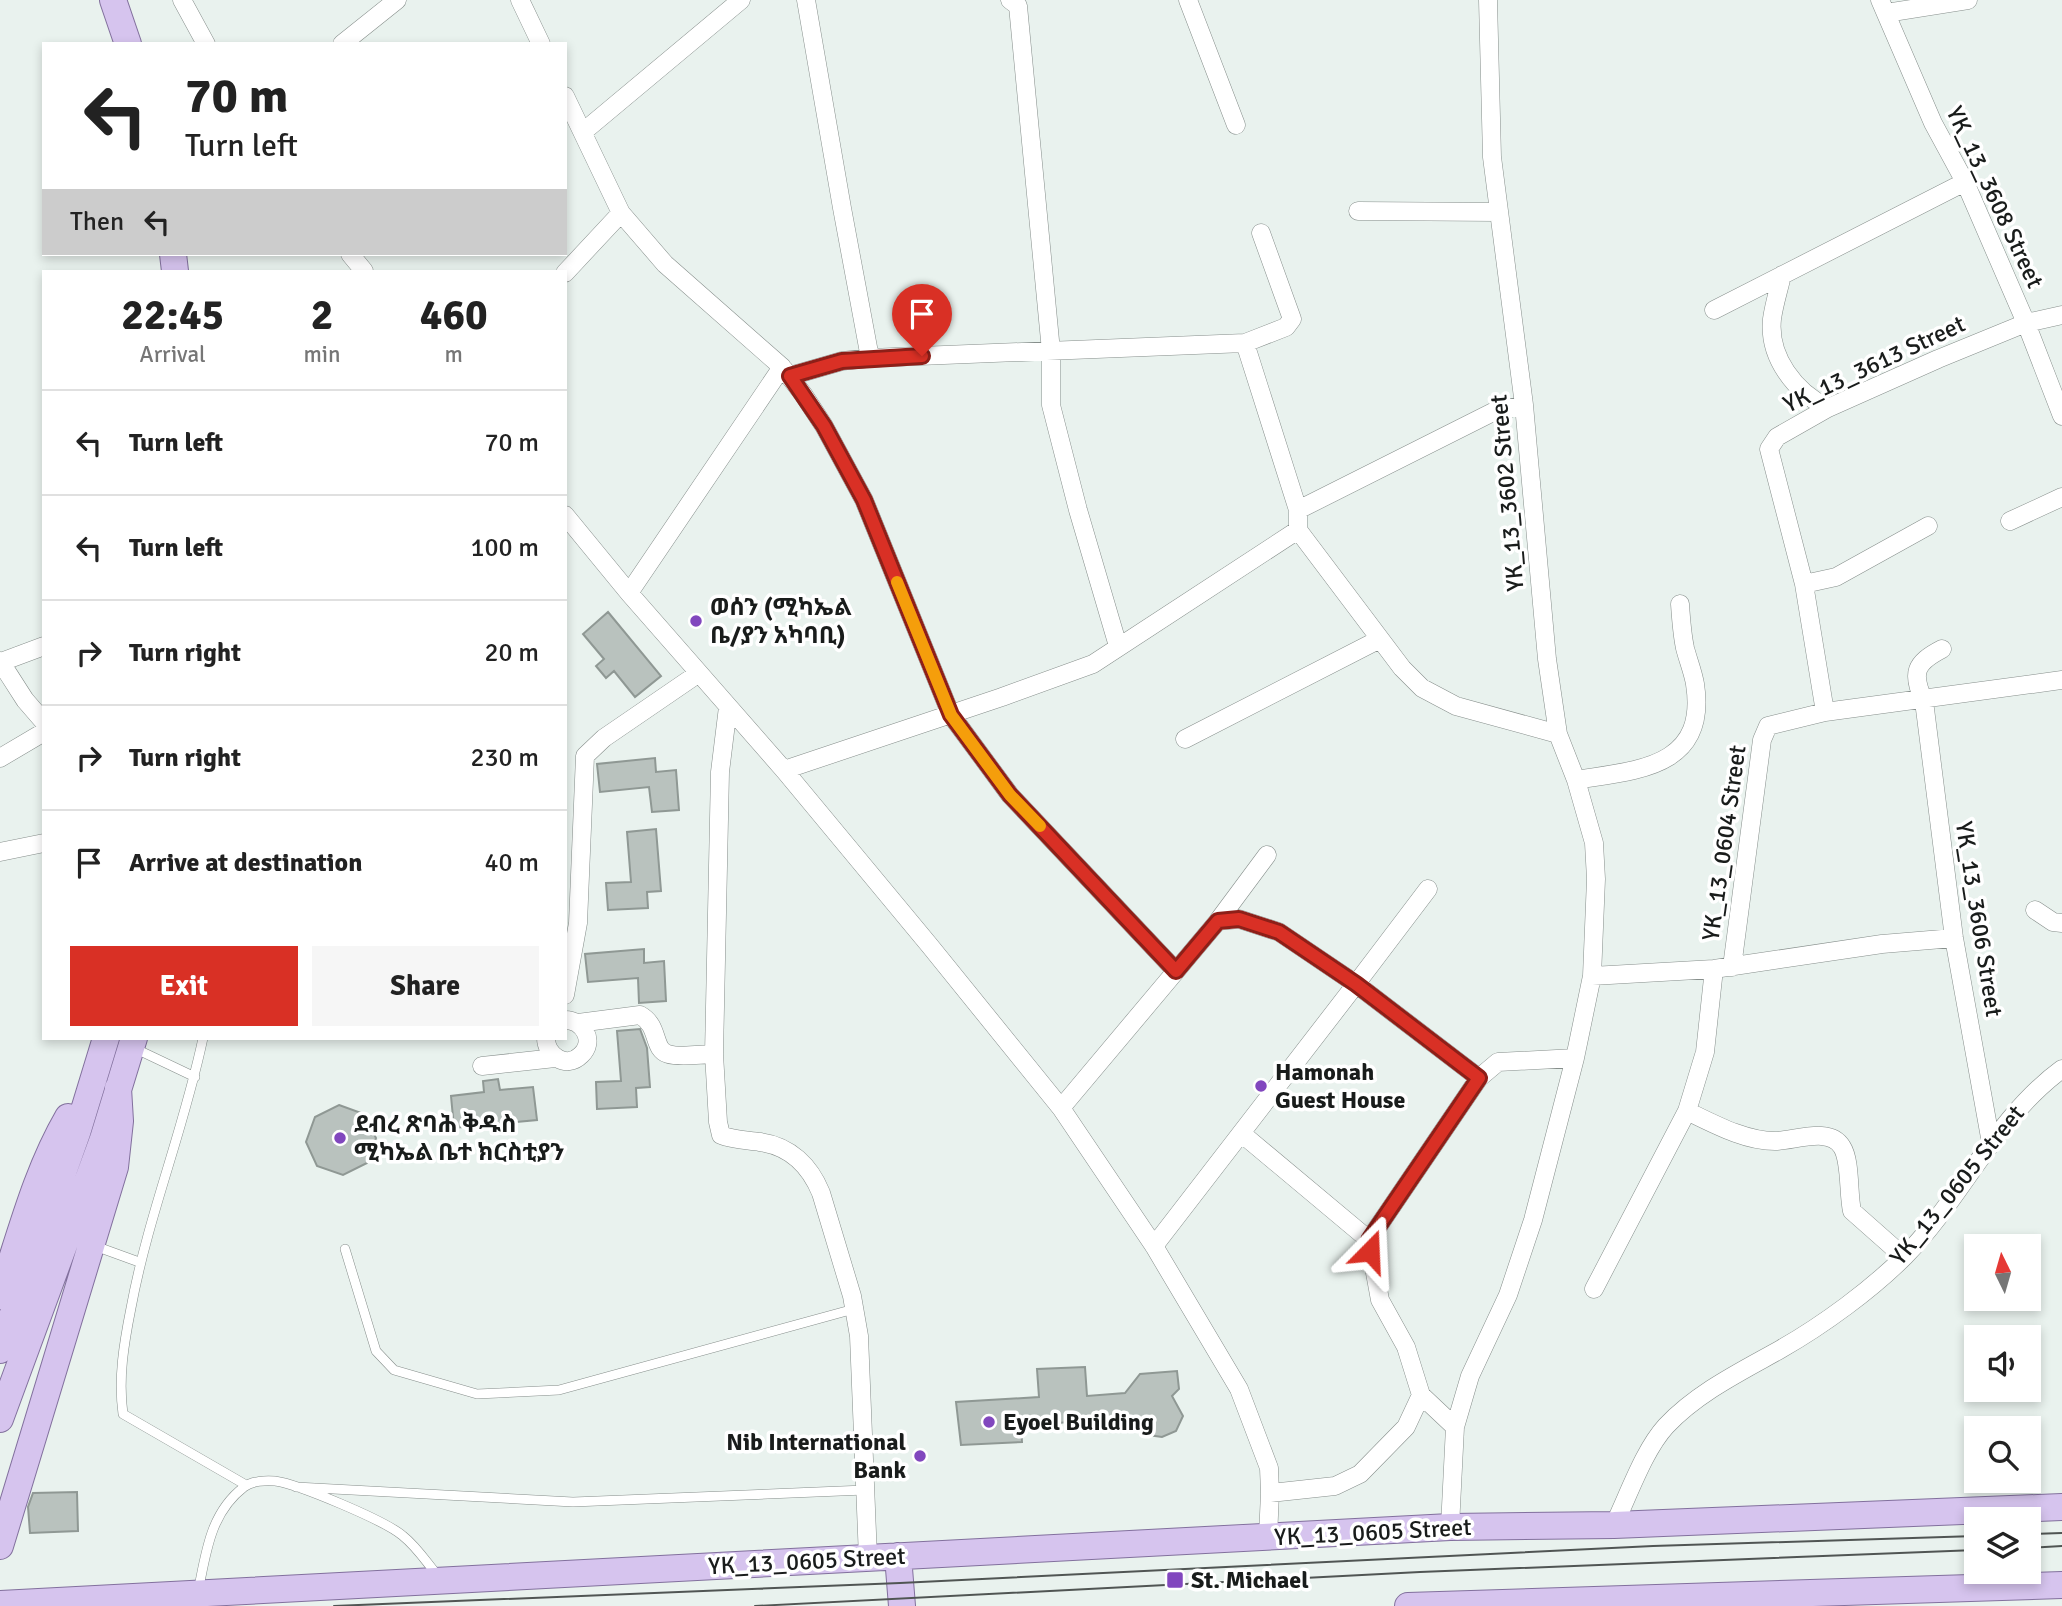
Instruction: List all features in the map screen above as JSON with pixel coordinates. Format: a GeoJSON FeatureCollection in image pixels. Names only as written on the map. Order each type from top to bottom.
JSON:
{"type":"FeatureCollection","features":[{"type":"Feature","properties":{"kind":"main road"},"geometry":{"type":"LineString","coordinates":[[113,0],[127,42]]}},
{"type":"Feature","properties":{"kind":"main road"},"geometry":{"type":"LineString","coordinates":[[0,1419],[90,1136],[88,1095],[106,1040]]}},
{"type":"Feature","properties":{"kind":"main road"},"geometry":{"type":"LineString","coordinates":[[0,1350],[90,1136],[118,1088],[133,1042]]}},
{"type":"Feature","properties":{"kind":"main road"},"geometry":{"type":"LineString","coordinates":[[0,1546],[115,1167],[120,1121],[118,1088]]}},
{"type":"Feature","properties":{"kind":"main road"},"geometry":{"type":"LineString","coordinates":[[0,1296],[49,1154],[67,1118],[88,1095]]}},
{"type":"Feature","properties":{"kind":"main road","name":"YK_13_0605 Street"},"geometry":{"type":"LineString","coordinates":[[0,1604],[1450,1527],[1614,1525],[2062,1507]]}},
{"type":"Feature","properties":{"kind":"main road"},"geometry":{"type":"LineString","coordinates":[[898,1556],[902,1606]]}},
{"type":"Feature","properties":{"kind":"main road"},"geometry":{"type":"LineString","coordinates":[[1408,1606],[1591,1603],[2062,1585]]}},
{"type":"Feature","properties":{"kind":"street"},"geometry":{"type":"LineString","coordinates":[[182,0],[205,42]]}},
{"type":"Feature","properties":{"kind":"street"},"geometry":{"type":"LineString","coordinates":[[344,42],[397,0]]}},
{"type":"Feature","properties":{"kind":"street"},"geometry":{"type":"LineString","coordinates":[[520,0],[540,42]]}},
{"type":"Feature","properties":{"kind":"street"},"geometry":{"type":"LineString","coordinates":[[583,132],[741,0]]}},
{"type":"Feature","properties":{"kind":"street"},"geometry":{"type":"LineString","coordinates":[[806,0],[870,358]]}},
{"type":"Feature","properties":{"kind":"street"},"geometry":{"type":"LineString","coordinates":[[1188,0],[1236,125]]}},
{"type":"Feature","properties":{"kind":"street","name":"YK_13_3602 Street"},"geometry":{"type":"LineString","coordinates":[[1450,1527],[1455,1427],[1470,1376],[1508,1295],[1534,1220],[1575,1058],[1592,976],[1596,879],[1594,843],[1576,780],[1558,734],[1547,659],[1524,405],[1492,157],[1488,0]]}},
{"type":"Feature","properties":{"kind":"street"},"geometry":{"type":"LineString","coordinates":[[1883,7],[1968,0]]}},
{"type":"Feature","properties":{"kind":"street"},"geometry":{"type":"LineString","coordinates":[[1016,2],[1051,351],[1051,405],[1078,510],[1118,646]]}},
{"type":"Feature","properties":{"kind":"street","name":"YK_13_3608 Street"},"geometry":{"type":"LineString","coordinates":[[1883,7],[1933,123],[1965,182],[2026,323],[2062,416]]}},
{"type":"Feature","properties":{"kind":"street"},"geometry":{"type":"LineString","coordinates":[[567,100],[621,213],[665,264],[786,372],[824,426],[864,500],[951,715],[1010,795],[1176,971]]}},
{"type":"Feature","properties":{"kind":"street"},"geometry":{"type":"LineString","coordinates":[[1714,310],[1965,182]]}},
{"type":"Feature","properties":{"kind":"street"},"geometry":{"type":"LineString","coordinates":[[1358,211],[1498,212]]}},
{"type":"Feature","properties":{"kind":"street"},"geometry":{"type":"LineString","coordinates":[[567,271],[621,213]]}},
{"type":"Feature","properties":{"kind":"street"},"geometry":{"type":"LineString","coordinates":[[629,593],[786,372],[870,358],[1245,343],[1286,327],[1292,319],[1261,233]]}},
{"type":"Feature","properties":{"kind":"street"},"geometry":{"type":"LineString","coordinates":[[352,256],[363,270]]}},
{"type":"Feature","properties":{"kind":"street"},"geometry":{"type":"LineString","coordinates":[[1782,275],[1772,321],[1776,350],[1785,371],[1798,387],[1814,401],[1828,408]]}},
{"type":"Feature","properties":{"kind":"street","name":"YK_13_3613 Street"},"geometry":{"type":"LineString","coordinates":[[1825,712],[1804,584],[1769,450],[1777,437],[1828,408],[2026,323],[2062,315]]}},
{"type":"Feature","properties":{"kind":"street"},"geometry":{"type":"LineString","coordinates":[[1245,343],[1297,510],[1298,530],[1402,668],[1422,688],[1456,706],[1558,734]]}},
{"type":"Feature","properties":{"kind":"street"},"geometry":{"type":"LineString","coordinates":[[1297,510],[1493,412],[1524,405]]}},
{"type":"Feature","properties":{"kind":"street"},"geometry":{"type":"LineString","coordinates":[[2010,521],[2062,497]]}},
{"type":"Feature","properties":{"kind":"street"},"geometry":{"type":"LineString","coordinates":[[567,517],[784,771],[1061,1108],[1154,1246],[1239,1389],[1269,1468],[1268,1536]]}},
{"type":"Feature","properties":{"kind":"street"},"geometry":{"type":"LineString","coordinates":[[1804,584],[1836,577],[1928,526]]}},
{"type":"Feature","properties":{"kind":"street"},"geometry":{"type":"LineString","coordinates":[[784,771],[1093,664],[1298,530]]}},
{"type":"Feature","properties":{"kind":"street"},"geometry":{"type":"LineString","coordinates":[[1576,780],[1653,766],[1679,750],[1689,738],[1696,720],[1697,703],[1680,604]]}},
{"type":"Feature","properties":{"kind":"street"},"geometry":{"type":"LineString","coordinates":[[1185,739],[1380,639]]}},
{"type":"Feature","properties":{"kind":"street"},"geometry":{"type":"LineString","coordinates":[[42,647],[0,662],[25,700],[42,720]]}},
{"type":"Feature","properties":{"kind":"street","name":"YK_13_3606 Street"},"geometry":{"type":"LineString","coordinates":[[1942,649],[1924,659],[1916,669],[1918,689],[1924,701],[1954,938],[1991,1143]]}},
{"type":"Feature","properties":{"kind":"street"},"geometry":{"type":"LineString","coordinates":[[567,984],[578,923],[585,756],[604,738],[699,673]]}},
{"type":"Feature","properties":{"kind":"street"},"geometry":{"type":"LineString","coordinates":[[1825,712],[1924,701],[2062,680]]}},
{"type":"Feature","properties":{"kind":"street"},"geometry":{"type":"LineString","coordinates":[[728,707],[720,772],[714,1054],[718,1122],[721,1135],[764,1142],[794,1154],[814,1177],[821,1193],[854,1308],[859,1336],[868,1558]]}},
{"type":"Feature","properties":{"kind":"street","name":"YK_13_0604 Street"},"geometry":{"type":"LineString","coordinates":[[1594,1289],[1687,1111],[1705,1052],[1716,968],[1762,740],[1768,726],[1825,712]]}},
{"type":"Feature","properties":{"kind":"street"},"geometry":{"type":"LineString","coordinates":[[0,758],[42,733]]}},
{"type":"Feature","properties":{"kind":"street"},"geometry":{"type":"LineString","coordinates":[[0,852],[42,843]]}},
{"type":"Feature","properties":{"kind":"street"},"geometry":{"type":"LineString","coordinates":[[1061,1108],[1218,921],[1267,855]]}},
{"type":"Feature","properties":{"kind":"street"},"geometry":{"type":"LineString","coordinates":[[1154,1246],[1428,889]]}},
{"type":"Feature","properties":{"kind":"street"},"geometry":{"type":"LineString","coordinates":[[2035,910],[2053,922],[2062,923]]}},
{"type":"Feature","properties":{"kind":"street"},"geometry":{"type":"LineString","coordinates":[[1218,921],[1239,919],[1279,932],[1356,984],[1479,1078]]}},
{"type":"Feature","properties":{"kind":"street"},"geometry":{"type":"LineString","coordinates":[[1592,976],[1716,968],[1882,944],[1954,938]]}},
{"type":"Feature","properties":{"kind":"street"},"geometry":{"type":"LineString","coordinates":[[572,1021],[640,1015],[648,1019],[653,1026],[660,1049],[667,1054],[714,1054]]}},
{"type":"Feature","properties":{"kind":"street"},"geometry":{"type":"LineString","coordinates":[[482,1066],[555,1058],[573,1060],[586,1048],[587,1038],[585,1030],[572,1021]]}},
{"type":"Feature","properties":{"kind":"street"},"geometry":{"type":"LineString","coordinates":[[546,1040],[549,1051],[555,1058]]}},
{"type":"Feature","properties":{"kind":"street"},"geometry":{"type":"LineString","coordinates":[[1369,1240],[1479,1078],[1498,1062],[1575,1058]]}},
{"type":"Feature","properties":{"kind":"street","name":"YK_13_0605 Street"},"geometry":{"type":"LineString","coordinates":[[1614,1525],[1652,1446],[1666,1426],[1731,1377],[1784,1348],[1839,1312],[1905,1256],[1945,1208],[1991,1143],[2038,1087],[2062,1069]]}},
{"type":"Feature","properties":{"kind":"street"},"geometry":{"type":"LineString","coordinates":[[1687,1111],[1718,1126],[1759,1139],[1775,1141],[1822,1135],[1835,1138],[1843,1147],[1852,1211],[1905,1256]]}},
{"type":"Feature","properties":{"kind":"street"},"geometry":{"type":"LineString","coordinates":[[1241,1133],[1369,1240],[1380,1300],[1406,1347],[1421,1395],[1455,1427]]}},
{"type":"Feature","properties":{"kind":"street"},"geometry":{"type":"LineString","coordinates":[[1270,1493],[1335,1486],[1360,1474],[1406,1427],[1421,1395]]}},
{"type":"Feature","properties":{"kind":"lane"},"geometry":{"type":"LineString","coordinates":[[115,1040],[133,1042],[195,1077]]}},
{"type":"Feature","properties":{"kind":"lane"},"geometry":{"type":"LineString","coordinates":[[202,1040],[195,1077],[139,1262],[124,1342],[120,1394],[123,1414],[246,1485]]}},
{"type":"Feature","properties":{"kind":"lane"},"geometry":{"type":"LineString","coordinates":[[92,1245],[139,1262]]}},
{"type":"Feature","properties":{"kind":"lane"},"geometry":{"type":"LineString","coordinates":[[345,1249],[376,1351],[394,1370],[477,1394],[559,1390],[854,1308]]}},
{"type":"Feature","properties":{"kind":"lane"},"geometry":{"type":"LineString","coordinates":[[198,1594],[211,1532],[224,1507],[246,1485],[261,1481],[276,1481],[296,1487],[377,1521],[402,1535],[441,1580]]}},
{"type":"Feature","properties":{"kind":"lane"},"geometry":{"type":"LineString","coordinates":[[296,1487],[573,1502],[866,1490]]}},
{"type":"Feature","properties":{"kind":"building"},"geometry":{"type":"Polygon","coordinates":[[[608,612],[661,676],[635,697],[614,671],[606,678],[596,666],[604,659],[583,634],[608,612]]]}},
{"type":"Feature","properties":{"kind":"building"},"geometry":{"type":"Polygon","coordinates":[[[655,758],[656,772],[676,770],[679,810],[652,812],[649,787],[600,792],[597,764],[655,758]]]}},
{"type":"Feature","properties":{"kind":"building"},"geometry":{"type":"Polygon","coordinates":[[[656,829],[661,891],[647,892],[648,908],[608,910],[606,883],[631,882],[627,832],[656,829]]]}},
{"type":"Feature","properties":{"kind":"building"},"geometry":{"type":"Polygon","coordinates":[[[644,949],[644,963],[664,961],[666,1001],[639,1003],[638,978],[588,982],[585,954],[644,949]]]}},
{"type":"Feature","properties":{"kind":"building"},"geometry":{"type":"Polygon","coordinates":[[[640,1029],[647,1048],[650,1087],[636,1088],[637,1107],[597,1109],[596,1082],[621,1081],[617,1031],[640,1029]]]}},
{"type":"Feature","properties":{"kind":"building"},"geometry":{"type":"Polygon","coordinates":[[[498,1079],[500,1090],[533,1087],[537,1120],[454,1128],[451,1096],[484,1092],[483,1081],[498,1079]]]}},
{"type":"Feature","properties":{"kind":"building"},"geometry":{"type":"Polygon","coordinates":[[[339,1105],[364,1114],[376,1138],[367,1163],[343,1175],[317,1166],[306,1142],[315,1117],[339,1105]]]}},
{"type":"Feature","properties":{"kind":"building"},"geometry":{"type":"Polygon","coordinates":[[[1085,1367],[1087,1396],[1125,1393],[1140,1374],[1177,1371],[1179,1389],[1172,1396],[1183,1416],[1176,1431],[1162,1437],[1148,1435],[1140,1421],[1127,1432],[1097,1431],[1096,1419],[1021,1427],[1022,1442],[961,1445],[956,1402],[1039,1397],[1037,1369],[1085,1367]]]}},
{"type":"Feature","properties":{"kind":"building"},"geometry":{"type":"Polygon","coordinates":[[[77,1492],[78,1531],[30,1533],[28,1507],[33,1493],[77,1492]]]}},
{"type":"Feature","properties":{"kind":"tram line"},"geometry":{"type":"LineString","coordinates":[[2041,1534],[2062,1533]]}},
{"type":"Feature","properties":{"kind":"tram line"},"geometry":{"type":"LineString","coordinates":[[334,1606],[900,1583],[1653,1546],[1964,1536]]}},
{"type":"Feature","properties":{"kind":"tram line"},"geometry":{"type":"LineString","coordinates":[[2041,1547],[2062,1546]]}},
{"type":"Feature","properties":{"kind":"tram line"},"geometry":{"type":"LineString","coordinates":[[755,1606],[1420,1572],[1964,1550]]}},
{"type":"Feature","properties":{"kind":"slow traffic"},"geometry":{"type":"LineString","coordinates":[[897,582],[951,715],[1010,795],[1040,826]]}},
{"type":"Feature","properties":{"kind":"place","name":"ወሰን (ሚካኤል ቤ/ያን አካባቢ)"},"geometry":{"type":"Point","coordinates":[696,621]}},
{"type":"Feature","properties":{"kind":"place","name":"Hamonah Guest House"},"geometry":{"type":"Point","coordinates":[1261,1086]}},
{"type":"Feature","properties":{"kind":"place","name":"ደብረ ጽባሕ ቅዱስ ሚካኤል ቤተ ክርስቲያን"},"geometry":{"type":"Point","coordinates":[340,1138]}},
{"type":"Feature","properties":{"kind":"place","name":"Eyoel Building"},"geometry":{"type":"Point","coordinates":[989,1422]}},
{"type":"Feature","properties":{"kind":"place","name":"Nib International Bank"},"geometry":{"type":"Point","coordinates":[920,1456]}},
{"type":"Feature","properties":{"kind":"place","name":"St. Michael"},"geometry":{"type":"Point","coordinates":[1175,1580]}},
{"type":"Feature","properties":{"kind":"route"},"geometry":{"type":"LineString","coordinates":[[922,356],[842,361],[790,376],[824,426],[864,500],[951,715],[1010,795],[1176,971],[1218,921],[1239,919],[1261,925],[1279,932],[1356,984],[1479,1078],[1369,1240],[1370,1251]]}}]}
